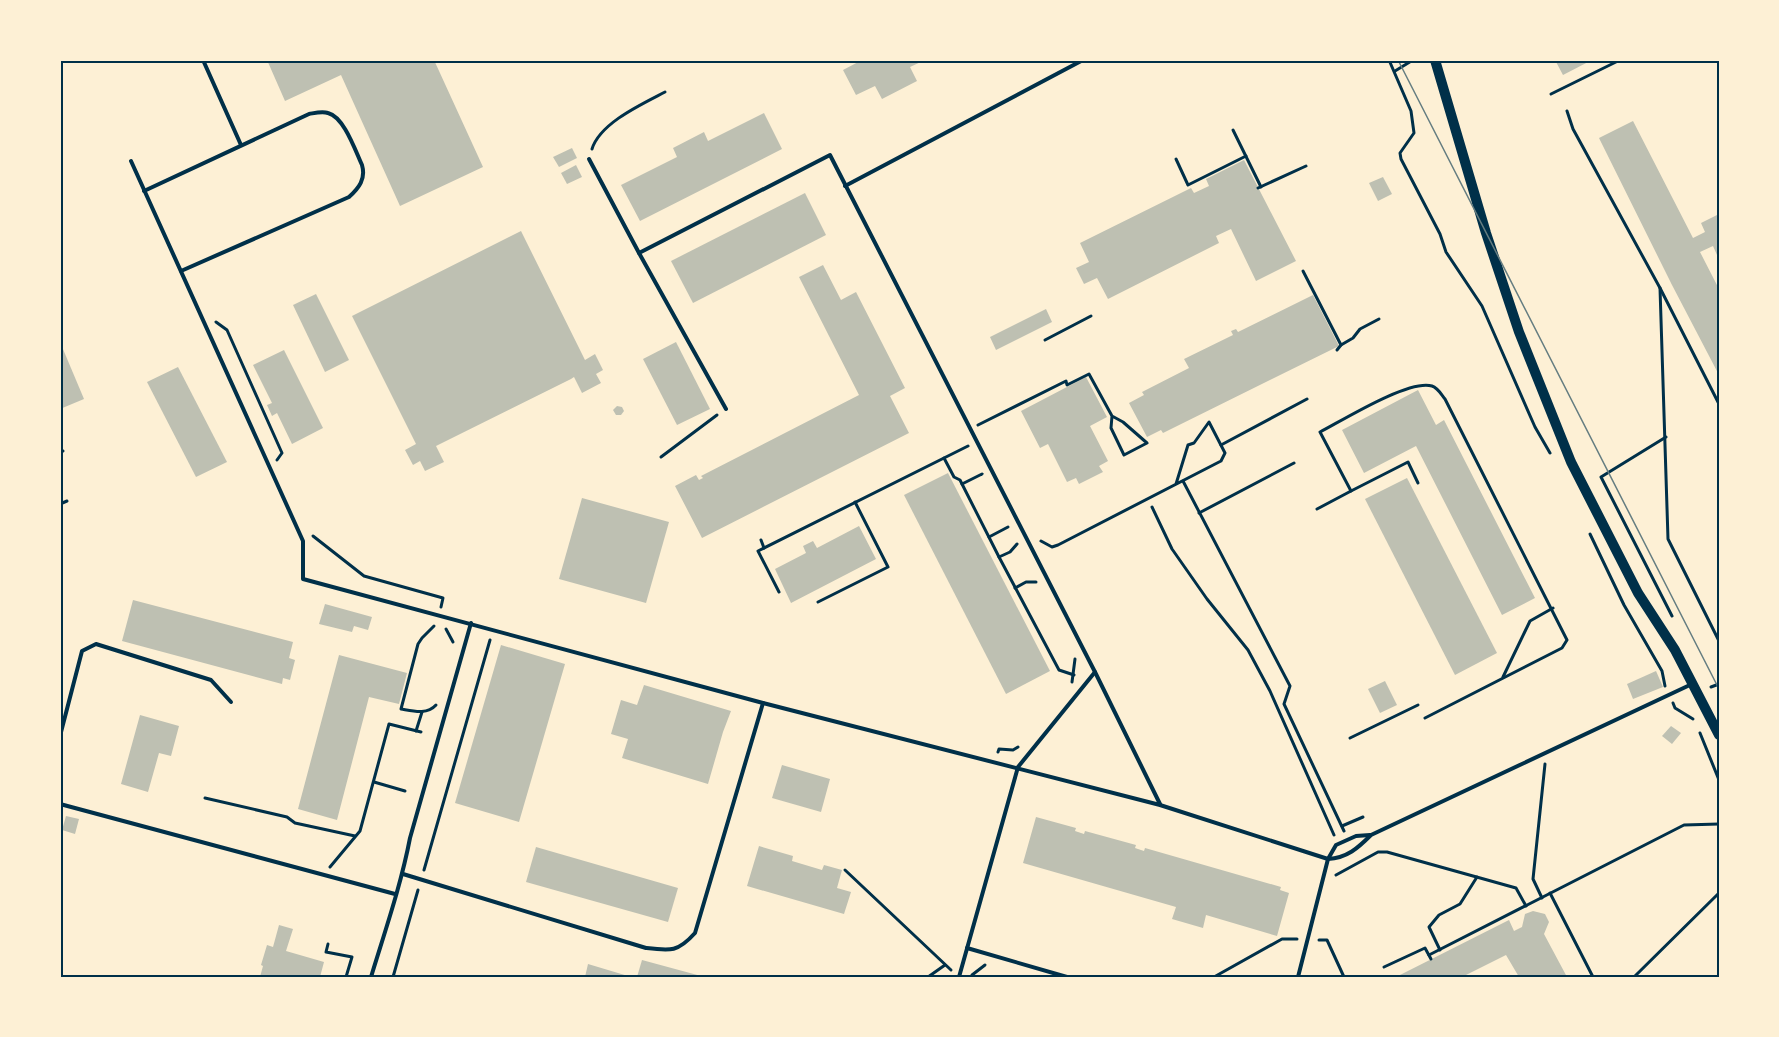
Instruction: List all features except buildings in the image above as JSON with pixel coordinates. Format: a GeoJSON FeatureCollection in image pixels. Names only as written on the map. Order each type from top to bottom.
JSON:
{"type":"FeatureCollection","features":[{"type":"Feature","properties":{"kind":"street"},"geometry":{"type":"LineString","coordinates":[[1435,60],[1508,299],[1571,462],[1638,593],[1675,650],[1719,735]]}},
{"type":"Feature","properties":{"kind":"lane"},"geometry":{"type":"LineString","coordinates":[[203,60],[241,145]]}},
{"type":"Feature","properties":{"kind":"lane"},"geometry":{"type":"LineString","coordinates":[[845,186],[1083,60]]}},
{"type":"Feature","properties":{"kind":"lane"},"geometry":{"type":"LineString","coordinates":[[144,191],[309,114],[327,112],[340,119],[362,165],[364,171],[362,181],[349,197],[181,272]]}},
{"type":"Feature","properties":{"kind":"lane"},"geometry":{"type":"LineString","coordinates":[[639,253],[830,155],[989,463],[1160,805]]}},
{"type":"Feature","properties":{"kind":"lane"},"geometry":{"type":"LineString","coordinates":[[589,159],[726,409]]}},
{"type":"Feature","properties":{"kind":"lane"},"geometry":{"type":"LineString","coordinates":[[131,161],[303,541],[303,579],[763,703],[1160,805],[1328,859],[1339,858],[1358,849],[1371,835]]}},
{"type":"Feature","properties":{"kind":"lane"},"geometry":{"type":"LineString","coordinates":[[371,977],[403,874],[410,838],[471,623]]}},
{"type":"Feature","properties":{"kind":"lane"},"geometry":{"type":"LineString","coordinates":[[60,736],[82,651],[96,644],[211,680],[231,702]]}},
{"type":"Feature","properties":{"kind":"lane"},"geometry":{"type":"LineString","coordinates":[[958,977],[1018,767],[1095,672]]}},
{"type":"Feature","properties":{"kind":"lane"},"geometry":{"type":"LineString","coordinates":[[1298,977],[1328,859],[1336,845],[1356,836],[1371,835],[1693,684]]}},
{"type":"Feature","properties":{"kind":"lane"},"geometry":{"type":"LineString","coordinates":[[403,874],[646,948],[669,951],[684,945],[696,933],[763,703]]}},
{"type":"Feature","properties":{"kind":"lane"},"geometry":{"type":"LineString","coordinates":[[60,804],[395,894]]}},
{"type":"Feature","properties":{"kind":"lane"},"geometry":{"type":"LineString","coordinates":[[967,948],[1067,977]]}},
{"type":"Feature","properties":{"kind":"path"},"geometry":{"type":"LineString","coordinates":[[1389,60],[1411,111],[1414,133],[1400,153],[1401,159],[1440,234],[1446,252],[1482,306],[1535,427],[1555,460]]}},
{"type":"Feature","properties":{"kind":"path"},"geometry":{"type":"LineString","coordinates":[[1395,71],[1413,60]]}},
{"type":"Feature","properties":{"kind":"path"},"geometry":{"type":"LineString","coordinates":[[1551,94],[1620,60]]}},
{"type":"Feature","properties":{"kind":"path"},"geometry":{"type":"LineString","coordinates":[[589,159],[595,140],[603,129],[665,92]]}},
{"type":"Feature","properties":{"kind":"path"},"geometry":{"type":"LineString","coordinates":[[1567,111],[1573,129],[1718,400]]}},
{"type":"Feature","properties":{"kind":"path"},"geometry":{"type":"LineString","coordinates":[[1233,130],[1259,187],[1306,166]]}},
{"type":"Feature","properties":{"kind":"path"},"geometry":{"type":"LineString","coordinates":[[1176,159],[1188,185],[1246,156]]}},
{"type":"Feature","properties":{"kind":"path"},"geometry":{"type":"LineString","coordinates":[[1303,271],[1341,345]]}},
{"type":"Feature","properties":{"kind":"path"},"geometry":{"type":"LineString","coordinates":[[1660,288],[1668,539],[1719,641]]}},
{"type":"Feature","properties":{"kind":"path"},"geometry":{"type":"LineString","coordinates":[[1045,340],[1091,316]]}},
{"type":"Feature","properties":{"kind":"path"},"geometry":{"type":"LineString","coordinates":[[212,319],[226,330],[282,453],[275,463]]}},
{"type":"Feature","properties":{"kind":"path"},"geometry":{"type":"LineString","coordinates":[[1337,350],[1353,338],[1360,329],[1379,319]]}},
{"type":"Feature","properties":{"kind":"path"},"geometry":{"type":"LineString","coordinates":[[971,429],[1066,381],[1067,385],[1089,374],[1112,416],[1123,422],[1147,443],[1124,455],[1111,428],[1112,416]]}},
{"type":"Feature","properties":{"kind":"path"},"geometry":{"type":"LineString","coordinates":[[1351,491],[1320,432],[1405,388],[1422,385],[1435,387],[1445,399],[1568,637],[1562,648],[1425,718]]}},
{"type":"Feature","properties":{"kind":"path"},"geometry":{"type":"LineString","coordinates":[[1221,445],[1307,399]]}},
{"type":"Feature","properties":{"kind":"path"},"geometry":{"type":"LineString","coordinates":[[661,457],[726,409]]}},
{"type":"Feature","properties":{"kind":"path"},"geometry":{"type":"LineString","coordinates":[[1040,539],[1052,547],[1058,545],[1221,461],[1225,453],[1209,422],[1194,442],[1188,445],[1176,484]]}},
{"type":"Feature","properties":{"kind":"path"},"geometry":{"type":"LineString","coordinates":[[1666,437],[1601,477],[1676,625]]}},
{"type":"Feature","properties":{"kind":"path"},"geometry":{"type":"LineString","coordinates":[[779,592],[758,551],[977,441]]}},
{"type":"Feature","properties":{"kind":"path"},"geometry":{"type":"LineString","coordinates":[[968,446],[972,454]]}},
{"type":"Feature","properties":{"kind":"path"},"geometry":{"type":"LineString","coordinates":[[944,458],[954,477],[960,480],[1059,670],[1074,675]]}},
{"type":"Feature","properties":{"kind":"path"},"geometry":{"type":"LineString","coordinates":[[1317,509],[1408,462],[1418,483]]}},
{"type":"Feature","properties":{"kind":"path"},"geometry":{"type":"LineString","coordinates":[[962,484],[982,474],[980,469],[989,463]]}},
{"type":"Feature","properties":{"kind":"path"},"geometry":{"type":"LineString","coordinates":[[1199,513],[1294,463]]}},
{"type":"Feature","properties":{"kind":"path"},"geometry":{"type":"LineString","coordinates":[[1183,481],[1290,686],[1284,704],[1347,840]]}},
{"type":"Feature","properties":{"kind":"path"},"geometry":{"type":"LineString","coordinates":[[60,504],[67,501]]}},
{"type":"Feature","properties":{"kind":"path"},"geometry":{"type":"LineString","coordinates":[[818,602],[888,567],[855,502]]}},
{"type":"Feature","properties":{"kind":"path"},"geometry":{"type":"LineString","coordinates":[[1152,507],[1172,549],[1248,650],[1270,692],[1334,837]]}},
{"type":"Feature","properties":{"kind":"path"},"geometry":{"type":"LineString","coordinates":[[989,537],[1010,526],[1013,533]]}},
{"type":"Feature","properties":{"kind":"path"},"geometry":{"type":"LineString","coordinates":[[306,531],[364,576],[443,598],[439,614]]}},
{"type":"Feature","properties":{"kind":"path"},"geometry":{"type":"LineString","coordinates":[[1589,533],[1624,605],[1662,672],[1664,682]]}},
{"type":"Feature","properties":{"kind":"path"},"geometry":{"type":"LineString","coordinates":[[761,540],[764,548]]}},
{"type":"Feature","properties":{"kind":"path"},"geometry":{"type":"LineString","coordinates":[[999,557],[1015,548],[1017,540]]}},
{"type":"Feature","properties":{"kind":"path"},"geometry":{"type":"LineString","coordinates":[[1015,588],[1032,581],[1039,585]]}},
{"type":"Feature","properties":{"kind":"path"},"geometry":{"type":"LineString","coordinates":[[1502,679],[1530,621],[1552,608]]}},
{"type":"Feature","properties":{"kind":"path"},"geometry":{"type":"LineString","coordinates":[[437,623],[418,644],[401,709],[422,712],[433,709],[438,704]]}},
{"type":"Feature","properties":{"kind":"path"},"geometry":{"type":"LineString","coordinates":[[443,626],[452,638],[454,646]]}},
{"type":"Feature","properties":{"kind":"path"},"geometry":{"type":"LineString","coordinates":[[393,977],[493,629]]}},
{"type":"Feature","properties":{"kind":"path"},"geometry":{"type":"LineString","coordinates":[[1071,684],[1075,655]]}},
{"type":"Feature","properties":{"kind":"path"},"geometry":{"type":"LineString","coordinates":[[1711,687],[1719,684]]}},
{"type":"Feature","properties":{"kind":"path"},"geometry":{"type":"LineString","coordinates":[[1350,738],[1418,705]]}},
{"type":"Feature","properties":{"kind":"path"},"geometry":{"type":"LineString","coordinates":[[1676,708],[1695,720]]}},
{"type":"Feature","properties":{"kind":"path"},"geometry":{"type":"LineString","coordinates":[[323,875],[360,831],[389,724],[418,732],[422,712]]}},
{"type":"Feature","properties":{"kind":"path"},"geometry":{"type":"LineString","coordinates":[[1699,730],[1719,780]]}},
{"type":"Feature","properties":{"kind":"path"},"geometry":{"type":"LineString","coordinates":[[994,761],[999,749],[1013,750],[1020,747]]}},
{"type":"Feature","properties":{"kind":"path"},"geometry":{"type":"LineString","coordinates":[[1542,898],[1533,879],[1547,752]]}},
{"type":"Feature","properties":{"kind":"path"},"geometry":{"type":"LineString","coordinates":[[374,782],[405,791]]}},
{"type":"Feature","properties":{"kind":"path"},"geometry":{"type":"LineString","coordinates":[[205,798],[287,817],[296,823],[355,836]]}},
{"type":"Feature","properties":{"kind":"path"},"geometry":{"type":"LineString","coordinates":[[1341,826],[1363,817]]}},
{"type":"Feature","properties":{"kind":"path"},"geometry":{"type":"LineString","coordinates":[[1384,967],[1425,948],[1430,957],[1684,825],[1719,824]]}},
{"type":"Feature","properties":{"kind":"path"},"geometry":{"type":"LineString","coordinates":[[1355,864],[1378,852],[1387,852],[1516,888],[1526,906]]}},
{"type":"Feature","properties":{"kind":"path"},"geometry":{"type":"LineString","coordinates":[[845,870],[958,977]]}},
{"type":"Feature","properties":{"kind":"path"},"geometry":{"type":"LineString","coordinates":[[1440,950],[1429,927],[1439,915],[1460,904],[1477,877]]}},
{"type":"Feature","properties":{"kind":"path"},"geometry":{"type":"LineString","coordinates":[[1550,893],[1593,977]]}},
{"type":"Feature","properties":{"kind":"path"},"geometry":{"type":"LineString","coordinates":[[1634,977],[1719,893]]}},
{"type":"Feature","properties":{"kind":"path"},"geometry":{"type":"LineString","coordinates":[[1214,977],[1282,939],[1327,940],[1344,977]]}},
{"type":"Feature","properties":{"kind":"path"},"geometry":{"type":"LineString","coordinates":[[328,944],[327,952],[352,957],[346,977]]}},
{"type":"Feature","properties":{"kind":"path"},"geometry":{"type":"LineString","coordinates":[[928,977],[945,964]]}},
{"type":"Feature","properties":{"kind":"tram line"},"geometry":{"type":"LineString","coordinates":[[1398,60],[1719,689]]}}]}
